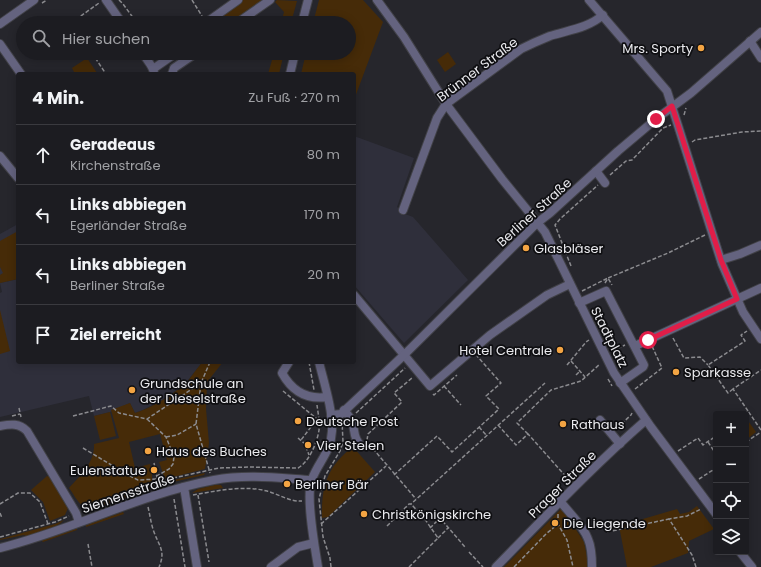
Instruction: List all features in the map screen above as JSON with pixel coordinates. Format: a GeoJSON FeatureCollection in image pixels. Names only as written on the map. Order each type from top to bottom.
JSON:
{"type":"FeatureCollection","features":[{"type":"Feature","properties":{"kind":"street"},"geometry":{"type":"LineString","coordinates":[[0,24],[34,0]]}},
{"type":"Feature","properties":{"kind":"street"},"geometry":{"type":"LineString","coordinates":[[105,0],[117,16]]}},
{"type":"Feature","properties":{"kind":"street"},"geometry":{"type":"LineString","coordinates":[[215,16],[238,0]]}},
{"type":"Feature","properties":{"kind":"street"},"geometry":{"type":"LineString","coordinates":[[247,16],[270,0]]}},
{"type":"Feature","properties":{"kind":"street"},"geometry":{"type":"LineString","coordinates":[[304,16],[308,0]]}},
{"type":"Feature","properties":{"kind":"street","name":"Stadtplatz"},"geometry":{"type":"LineString","coordinates":[[377,0],[404,37],[446,104],[545,232],[579,303],[595,336],[620,383],[644,367],[634,343],[606,291],[579,303]]}},
{"type":"Feature","properties":{"kind":"street"},"geometry":{"type":"LineString","coordinates":[[590,0],[661,82],[667,91],[722,262],[743,312],[761,339]]}},
{"type":"Feature","properties":{"kind":"street","name":"Brünner Straße"},"geometry":{"type":"LineString","coordinates":[[403,210],[437,118],[446,104],[521,49],[550,36],[584,27],[596,21],[603,15]]}},
{"type":"Feature","properties":{"kind":"street","name":"Berliner Straße"},"geometry":{"type":"LineString","coordinates":[[331,415],[341,414],[404,355],[537,223],[656,119],[709,77],[761,32]]}},
{"type":"Feature","properties":{"kind":"street"},"geometry":{"type":"LineString","coordinates":[[750,41],[761,58]]}},
{"type":"Feature","properties":{"kind":"street"},"geometry":{"type":"LineString","coordinates":[[0,44],[20,72]]}},
{"type":"Feature","properties":{"kind":"street"},"geometry":{"type":"LineString","coordinates":[[146,60],[154,72],[168,60]]}},
{"type":"Feature","properties":{"kind":"street"},"geometry":{"type":"LineString","coordinates":[[173,72],[174,68],[186,60]]}},
{"type":"Feature","properties":{"kind":"street"},"geometry":{"type":"LineString","coordinates":[[290,72],[293,60]]}},
{"type":"Feature","properties":{"kind":"street"},"geometry":{"type":"LineString","coordinates":[[0,156],[16,176]]}},
{"type":"Feature","properties":{"kind":"street"},"geometry":{"type":"LineString","coordinates":[[596,171],[604,182]]}},
{"type":"Feature","properties":{"kind":"street"},"geometry":{"type":"LineString","coordinates":[[722,262],[761,245]]}},
{"type":"Feature","properties":{"kind":"street"},"geometry":{"type":"LineString","coordinates":[[356,297],[430,386],[490,335],[547,294],[570,284]]}},
{"type":"Feature","properties":{"kind":"street"},"geometry":{"type":"LineString","coordinates":[[634,343],[648,340],[761,288]]}},
{"type":"Feature","properties":{"kind":"street"},"geometry":{"type":"LineString","coordinates":[[288,364],[282,373],[286,381],[305,397],[316,399],[327,397]]}},
{"type":"Feature","properties":{"kind":"street"},"geometry":{"type":"LineString","coordinates":[[318,567],[310,503],[311,480],[329,448],[332,433],[331,415],[319,364]]}},
{"type":"Feature","properties":{"kind":"street"},"geometry":{"type":"LineString","coordinates":[[620,383],[713,510]]}},
{"type":"Feature","properties":{"kind":"street"},"geometry":{"type":"LineString","coordinates":[[344,410],[356,440],[363,443]]}},
{"type":"Feature","properties":{"kind":"street"},"geometry":{"type":"LineString","coordinates":[[600,420],[620,444]]}},
{"type":"Feature","properties":{"kind":"street","name":"Prager Straße"},"geometry":{"type":"LineString","coordinates":[[496,567],[575,486],[646,420]]}},
{"type":"Feature","properties":{"kind":"street"},"geometry":{"type":"LineString","coordinates":[[0,426],[8,424],[18,425],[27,431],[76,513],[79,522]]}},
{"type":"Feature","properties":{"kind":"street","name":"Siemensstraße"},"geometry":{"type":"LineString","coordinates":[[0,548],[37,538],[160,494],[214,480],[266,477],[311,480]]}},
{"type":"Feature","properties":{"kind":"street"},"geometry":{"type":"LineString","coordinates":[[184,487],[197,567]]}},
{"type":"Feature","properties":{"kind":"street"},"geometry":{"type":"LineString","coordinates":[[560,501],[583,530],[588,539],[591,549],[592,567]]}},
{"type":"Feature","properties":{"kind":"street"},"geometry":{"type":"LineString","coordinates":[[271,567],[298,547],[314,543]]}},
{"type":"Feature","properties":{"kind":"street"},"geometry":{"type":"LineString","coordinates":[[742,555],[752,567]]}},
{"type":"Feature","properties":{"kind":"path"},"geometry":{"type":"LineString","coordinates":[[81,16],[105,0]]}},
{"type":"Feature","properties":{"kind":"path"},"geometry":{"type":"LineString","coordinates":[[119,0],[132,16]]}},
{"type":"Feature","properties":{"kind":"path"},"geometry":{"type":"LineString","coordinates":[[192,0],[203,16]]}},
{"type":"Feature","properties":{"kind":"path"},"geometry":{"type":"LineString","coordinates":[[97,60],[105,72]]}},
{"type":"Feature","properties":{"kind":"path"},"geometry":{"type":"LineString","coordinates":[[684,120],[686,107]]}},
{"type":"Feature","properties":{"kind":"path"},"geometry":{"type":"LineString","coordinates":[[572,268],[555,225],[626,161],[632,160],[663,128],[670,125]]}},
{"type":"Feature","properties":{"kind":"path"},"geometry":{"type":"LineString","coordinates":[[693,141],[742,132],[761,131]]}},
{"type":"Feature","properties":{"kind":"path"},"geometry":{"type":"LineString","coordinates":[[579,286],[580,292],[608,278],[668,253],[713,231]]}},
{"type":"Feature","properties":{"kind":"path"},"geometry":{"type":"LineString","coordinates":[[608,278],[615,291]]}},
{"type":"Feature","properties":{"kind":"path"},"geometry":{"type":"LineString","coordinates":[[606,291],[605,282],[608,278]]}},
{"type":"Feature","properties":{"kind":"path"},"geometry":{"type":"LineString","coordinates":[[708,365],[745,341],[741,335],[753,326]]}},
{"type":"Feature","properties":{"kind":"path"},"geometry":{"type":"LineString","coordinates":[[668,330],[684,358],[700,357],[708,365],[728,393],[761,370]]}},
{"type":"Feature","properties":{"kind":"path"},"geometry":{"type":"LineString","coordinates":[[567,365],[586,342],[595,336]]}},
{"type":"Feature","properties":{"kind":"path"},"geometry":{"type":"LineString","coordinates":[[632,391],[662,368],[648,340]]}},
{"type":"Feature","properties":{"kind":"path"},"geometry":{"type":"LineString","coordinates":[[605,355],[634,343]]}},
{"type":"Feature","properties":{"kind":"path"},"geometry":{"type":"LineString","coordinates":[[394,474],[437,436],[452,452],[499,409],[486,396],[501,383],[478,356]]}},
{"type":"Feature","properties":{"kind":"path"},"geometry":{"type":"LineString","coordinates":[[571,361],[585,377]]}},
{"type":"Feature","properties":{"kind":"path"},"geometry":{"type":"LineString","coordinates":[[410,363],[348,423],[363,443],[394,474],[416,499]]}},
{"type":"Feature","properties":{"kind":"path"},"geometry":{"type":"LineString","coordinates":[[575,486],[517,423],[551,390],[581,381],[600,363]]}},
{"type":"Feature","properties":{"kind":"path"},"geometry":{"type":"LineString","coordinates":[[209,364],[201,383],[196,424],[209,470],[214,480]]}},
{"type":"Feature","properties":{"kind":"path"},"geometry":{"type":"LineString","coordinates":[[132,497],[146,484],[209,470],[249,467],[294,469],[301,466],[309,456],[315,444],[319,430],[316,399],[309,364]]}},
{"type":"Feature","properties":{"kind":"path"},"geometry":{"type":"LineString","coordinates":[[431,392],[434,395],[461,371]]}},
{"type":"Feature","properties":{"kind":"path"},"geometry":{"type":"LineString","coordinates":[[576,375],[580,371]]}},
{"type":"Feature","properties":{"kind":"path"},"geometry":{"type":"LineString","coordinates":[[363,443],[368,434],[402,402],[394,393],[416,374]]}},
{"type":"Feature","properties":{"kind":"path"},"geometry":{"type":"LineString","coordinates":[[438,379],[461,405]]}},
{"type":"Feature","properties":{"kind":"path"},"geometry":{"type":"LineString","coordinates":[[147,419],[201,383]]}},
{"type":"Feature","properties":{"kind":"path"},"geometry":{"type":"LineString","coordinates":[[387,526],[409,504],[411,504],[487,436],[544,383]]}},
{"type":"Feature","properties":{"kind":"path"},"geometry":{"type":"LineString","coordinates":[[733,389],[748,411]]}},
{"type":"Feature","properties":{"kind":"path"},"geometry":{"type":"LineString","coordinates":[[283,391],[317,419],[301,440]]}},
{"type":"Feature","properties":{"kind":"path"},"geometry":{"type":"LineString","coordinates":[[73,416],[111,406],[119,413],[147,419],[166,437],[174,457],[173,464],[169,469],[157,476]]}},
{"type":"Feature","properties":{"kind":"path"},"geometry":{"type":"LineString","coordinates":[[611,434],[632,413]]}},
{"type":"Feature","properties":{"kind":"path"},"geometry":{"type":"LineString","coordinates":[[749,413],[761,431],[749,440]]}},
{"type":"Feature","properties":{"kind":"path"},"geometry":{"type":"LineString","coordinates":[[166,437],[177,435],[196,424]]}},
{"type":"Feature","properties":{"kind":"path"},"geometry":{"type":"LineString","coordinates":[[498,426],[516,445],[528,434]]}},
{"type":"Feature","properties":{"kind":"path"},"geometry":{"type":"LineString","coordinates":[[479,427],[487,436]]}},
{"type":"Feature","properties":{"kind":"path"},"geometry":{"type":"LineString","coordinates":[[298,438],[305,444],[309,456]]}},
{"type":"Feature","properties":{"kind":"path"},"geometry":{"type":"LineString","coordinates":[[672,455],[698,438],[703,445],[713,438]]}},
{"type":"Feature","properties":{"kind":"path"},"geometry":{"type":"LineString","coordinates":[[708,442],[713,450]]}},
{"type":"Feature","properties":{"kind":"path"},"geometry":{"type":"LineString","coordinates":[[83,448],[138,480],[158,479]]}},
{"type":"Feature","properties":{"kind":"path"},"geometry":{"type":"LineString","coordinates":[[154,463],[160,487]]}},
{"type":"Feature","properties":{"kind":"path"},"geometry":{"type":"LineString","coordinates":[[321,524],[386,466]]}},
{"type":"Feature","properties":{"kind":"path"},"geometry":{"type":"LineString","coordinates":[[693,483],[713,470]]}},
{"type":"Feature","properties":{"kind":"path"},"geometry":{"type":"LineString","coordinates":[[186,497],[214,491],[251,488],[266,491],[295,501],[310,503],[319,500],[323,537],[330,558],[331,567]]}},
{"type":"Feature","properties":{"kind":"path"},"geometry":{"type":"LineString","coordinates":[[0,504],[18,493],[30,493],[40,502],[48,524]]}},
{"type":"Feature","properties":{"kind":"path"},"geometry":{"type":"LineString","coordinates":[[198,494],[209,562]]}},
{"type":"Feature","properties":{"kind":"path"},"geometry":{"type":"LineString","coordinates":[[174,499],[185,567]]}},
{"type":"Feature","properties":{"kind":"path"},"geometry":{"type":"LineString","coordinates":[[411,504],[424,518],[438,538]]}},
{"type":"Feature","properties":{"kind":"path"},"geometry":{"type":"LineString","coordinates":[[607,532],[687,516],[709,504]]}},
{"type":"Feature","properties":{"kind":"path"},"geometry":{"type":"LineString","coordinates":[[148,507],[154,533],[161,545],[162,555],[159,567]]}},
{"type":"Feature","properties":{"kind":"path"},"geometry":{"type":"LineString","coordinates":[[434,511],[465,547]]}},
{"type":"Feature","properties":{"kind":"path"},"geometry":{"type":"LineString","coordinates":[[0,537],[48,524],[76,513]]}},
{"type":"Feature","properties":{"kind":"path"},"geometry":{"type":"LineString","coordinates":[[0,514],[2,518]]}},
{"type":"Feature","properties":{"kind":"path"},"geometry":{"type":"LineString","coordinates":[[430,528],[440,518]]}},
{"type":"Feature","properties":{"kind":"path"},"geometry":{"type":"LineString","coordinates":[[668,519],[692,555],[696,567]]}},
{"type":"Feature","properties":{"kind":"path"},"geometry":{"type":"LineString","coordinates":[[514,567],[546,534],[558,524],[567,540],[573,567]]}},
{"type":"Feature","properties":{"kind":"path"},"geometry":{"type":"LineString","coordinates":[[409,567],[448,528]]}},
{"type":"Feature","properties":{"kind":"path"},"geometry":{"type":"LineString","coordinates":[[5,532],[6,536]]}},
{"type":"Feature","properties":{"kind":"path"},"geometry":{"type":"LineString","coordinates":[[88,544],[92,567]]}},
{"type":"Feature","properties":{"kind":"path"},"geometry":{"type":"LineString","coordinates":[[469,552],[483,567]]}},
{"type":"Feature","properties":{"kind":"shaded area"},"geometry":{"type":"Polygon","coordinates":[[[243,0],[263,0],[241,16],[219,16],[243,0]]]}},
{"type":"Feature","properties":{"kind":"shaded area"},"geometry":{"type":"Polygon","coordinates":[[[277,0],[297,1],[293,16],[283,16],[284,12],[275,2],[277,0]]]}},
{"type":"Feature","properties":{"kind":"shaded area"},"geometry":{"type":"Polygon","coordinates":[[[319,0],[363,0],[383,22],[356,95],[356,72],[301,72],[304,60],[356,60],[356,16],[315,16],[319,0]]]}},
{"type":"Feature","properties":{"kind":"shaded area"},"geometry":{"type":"Polygon","coordinates":[[[448,52],[456,64],[445,72],[437,60],[448,52]]]}},
{"type":"Feature","properties":{"kind":"shaded area"},"geometry":{"type":"Polygon","coordinates":[[[84,60],[88,60],[96,72],[74,72],[72,68],[84,60]]]}},
{"type":"Feature","properties":{"kind":"shaded area"},"geometry":{"type":"Polygon","coordinates":[[[272,60],[282,60],[279,72],[269,72],[272,60]]]}},
{"type":"Feature","properties":{"kind":"shaded area"},"geometry":{"type":"Polygon","coordinates":[[[356,137],[414,158],[397,207],[405,214],[413,217],[468,280],[404,343],[356,287],[356,137]]]}},
{"type":"Feature","properties":{"kind":"shaded area"},"geometry":{"type":"Polygon","coordinates":[[[16,225],[16,278],[3,274],[0,275],[0,234],[16,225]]]}},
{"type":"Feature","properties":{"kind":"shaded area"},"geometry":{"type":"Polygon","coordinates":[[[16,232],[16,279],[0,283],[0,275],[3,273],[0,267],[0,241],[16,232]]]}},
{"type":"Feature","properties":{"kind":"shaded area"},"geometry":{"type":"Polygon","coordinates":[[[16,279],[16,364],[200,364],[185,384],[162,400],[135,413],[130,403],[110,412],[94,416],[89,396],[0,417],[0,293],[2,292],[0,283],[16,279]]]}},
{"type":"Feature","properties":{"kind":"shaded area"},"geometry":{"type":"Polygon","coordinates":[[[0,310],[10,351],[0,354],[0,310]]]}},
{"type":"Feature","properties":{"kind":"shaded area"},"geometry":{"type":"Polygon","coordinates":[[[200,364],[221,364],[207,382],[206,409],[209,443],[205,469],[165,479],[159,462],[167,460],[160,434],[129,442],[135,468],[150,464],[152,482],[144,484],[131,495],[115,502],[92,507],[83,506],[69,488],[90,462],[94,451],[94,444],[119,438],[111,410],[130,403],[135,413],[141,411],[167,397],[184,385],[200,364]]]}},
{"type":"Feature","properties":{"kind":"shaded area"},"geometry":{"type":"Polygon","coordinates":[[[110,412],[116,436],[100,440],[94,416],[110,412]]]}},
{"type":"Feature","properties":{"kind":"shaded area"},"geometry":{"type":"Polygon","coordinates":[[[749,422],[756,432],[749,438],[749,422]]]}},
{"type":"Feature","properties":{"kind":"shaded area"},"geometry":{"type":"Polygon","coordinates":[[[353,447],[375,472],[328,517],[322,518],[323,496],[327,478],[337,462],[353,447]]]}},
{"type":"Feature","properties":{"kind":"shaded area"},"geometry":{"type":"Polygon","coordinates":[[[205,473],[204,475],[164,484],[164,482],[205,473]]]}},
{"type":"Feature","properties":{"kind":"shaded area"},"geometry":{"type":"Polygon","coordinates":[[[47,476],[50,477],[68,508],[65,515],[50,521],[43,502],[31,490],[47,476]]]}},
{"type":"Feature","properties":{"kind":"shaded area"},"geometry":{"type":"Polygon","coordinates":[[[154,484],[154,488],[136,494],[141,488],[154,484]]]}},
{"type":"Feature","properties":{"kind":"shaded area"},"geometry":{"type":"Polygon","coordinates":[[[221,485],[223,488],[192,493],[198,489],[221,485]]]}},
{"type":"Feature","properties":{"kind":"shaded area"},"geometry":{"type":"Polygon","coordinates":[[[697,506],[713,529],[689,541],[688,553],[651,567],[627,567],[619,526],[677,509],[680,514],[689,512],[697,506]]]}},
{"type":"Feature","properties":{"kind":"shaded area"},"geometry":{"type":"Polygon","coordinates":[[[562,508],[584,542],[589,567],[504,567],[562,508]]]}},
{"type":"Feature","properties":{"kind":"shaded area"},"geometry":{"type":"Polygon","coordinates":[[[123,512],[124,514],[86,527],[86,525],[123,512]]]}},
{"type":"Feature","properties":{"kind":"shaded area"},"geometry":{"type":"Polygon","coordinates":[[[64,520],[51,529],[26,536],[24,535],[0,540],[55,524],[64,520]]]}},
{"type":"Feature","properties":{"kind":"shaded area"},"geometry":{"type":"Polygon","coordinates":[[[77,528],[77,530],[43,542],[41,540],[77,528]]]}},
{"type":"Feature","properties":{"kind":"place","name":"Mrs. Sporty"},"geometry":{"type":"Point","coordinates":[701,48]}},
{"type":"Feature","properties":{"kind":"place","name":"Glasbläser"},"geometry":{"type":"Point","coordinates":[526,248]}},
{"type":"Feature","properties":{"kind":"place","name":"Hotel Centrale"},"geometry":{"type":"Point","coordinates":[560,350]}},
{"type":"Feature","properties":{"kind":"place","name":"Sparkasse"},"geometry":{"type":"Point","coordinates":[676,372]}},
{"type":"Feature","properties":{"kind":"place","name":"Grundschule an der Dieselstraße"},"geometry":{"type":"Point","coordinates":[132,390]}},
{"type":"Feature","properties":{"kind":"place","name":"Deutsche Post"},"geometry":{"type":"Point","coordinates":[298,421]}},
{"type":"Feature","properties":{"kind":"place","name":"Rathaus"},"geometry":{"type":"Point","coordinates":[563,424]}},
{"type":"Feature","properties":{"kind":"place","name":"Vier Stelen"},"geometry":{"type":"Point","coordinates":[308,445]}},
{"type":"Feature","properties":{"kind":"place","name":"Haus des Buches"},"geometry":{"type":"Point","coordinates":[148,451]}},
{"type":"Feature","properties":{"kind":"place","name":"Eulenstatue"},"geometry":{"type":"Point","coordinates":[154,470]}},
{"type":"Feature","properties":{"kind":"place","name":"Berliner Bär"},"geometry":{"type":"Point","coordinates":[287,484]}},
{"type":"Feature","properties":{"kind":"place","name":"Christkönigskirche"},"geometry":{"type":"Point","coordinates":[364,514]}},
{"type":"Feature","properties":{"kind":"place","name":"Die Liegende"},"geometry":{"type":"Point","coordinates":[555,523]}},
{"type":"Feature","properties":{"kind":"route"},"geometry":{"type":"LineString","coordinates":[[648,340],[737,299],[721,260],[672,106],[656,119]]}}]}
